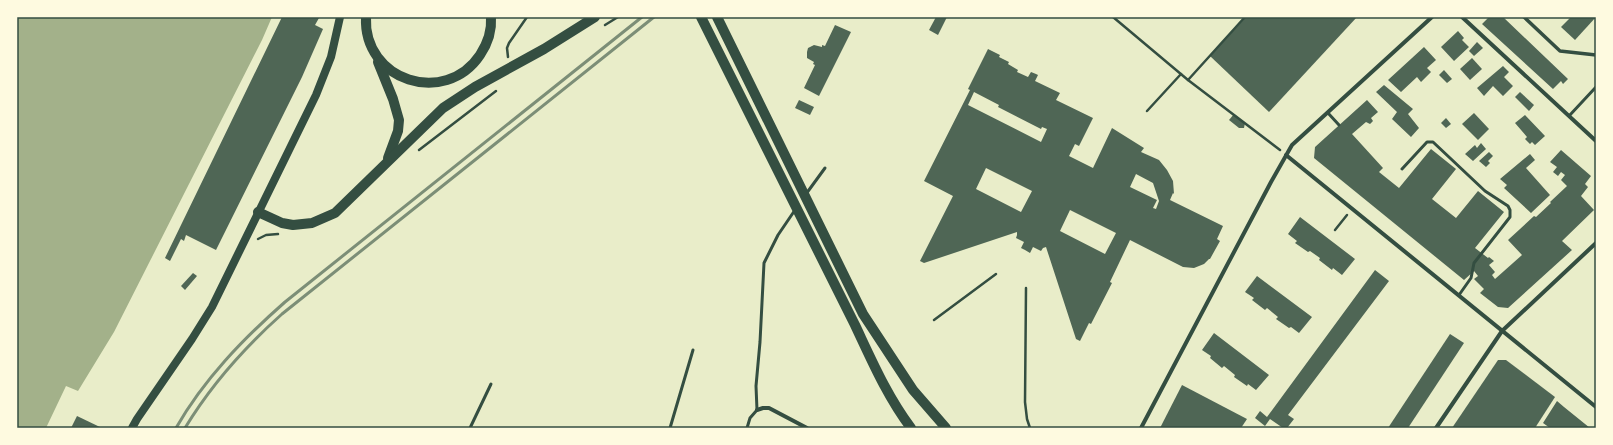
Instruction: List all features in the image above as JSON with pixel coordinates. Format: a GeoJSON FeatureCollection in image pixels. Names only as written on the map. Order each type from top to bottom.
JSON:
{"type":"FeatureCollection","features":[{"type":"Feature","properties":{"kind":"main road"},"geometry":{"type":"LineString","coordinates":[[132,428],[212,307],[316,95],[331,57],[340,17]]}},
{"type":"Feature","properties":{"kind":"main road"},"geometry":{"type":"LineString","coordinates":[[366,17],[367,37],[370,47],[376,56],[395,74],[418,82],[441,82],[456,76],[478,59],[488,42],[491,17]]}},
{"type":"Feature","properties":{"kind":"main road"},"geometry":{"type":"LineString","coordinates":[[258,212],[282,223],[293,225],[312,223],[335,213],[386,161],[443,108],[475,87],[544,49],[595,17]]}},
{"type":"Feature","properties":{"kind":"main road"},"geometry":{"type":"LineString","coordinates":[[702,17],[855,325],[878,376],[897,409],[911,428]]}},
{"type":"Feature","properties":{"kind":"main road"},"geometry":{"type":"LineString","coordinates":[[717,17],[830,244],[863,314],[914,390],[946,428]]}},
{"type":"Feature","properties":{"kind":"main road"},"geometry":{"type":"LineString","coordinates":[[376,56],[395,104],[399,120],[398,131],[386,161]]}},
{"type":"Feature","properties":{"kind":"street"},"geometry":{"type":"LineString","coordinates":[[1141,428],[1261,200],[1292,145],[1432,17]]}},
{"type":"Feature","properties":{"kind":"street"},"geometry":{"type":"LineString","coordinates":[[1462,17],[1595,139]]}},
{"type":"Feature","properties":{"kind":"street"},"geometry":{"type":"LineString","coordinates":[[1524,17],[1560,51],[1596,55]]}},
{"type":"Feature","properties":{"kind":"street"},"geometry":{"type":"LineString","coordinates":[[1286,154],[1596,407]]}},
{"type":"Feature","properties":{"kind":"street"},"geometry":{"type":"LineString","coordinates":[[1437,426],[1502,331],[1596,243]]}},
{"type":"Feature","properties":{"kind":"street"},"geometry":{"type":"LineString","coordinates":[[757,410],[769,408],[807,428]]}},
{"type":"Feature","properties":{"kind":"lane"},"geometry":{"type":"LineString","coordinates":[[1569,116],[1596,87]]}},
{"type":"Feature","properties":{"kind":"lane"},"geometry":{"type":"LineString","coordinates":[[1328,113],[1339,125]]}},
{"type":"Feature","properties":{"kind":"lane"},"geometry":{"type":"LineString","coordinates":[[1402,169],[1427,142],[1433,142],[1485,191],[1508,206],[1510,210],[1510,217],[1474,263],[1470,278],[1459,295]]}},
{"type":"Feature","properties":{"kind":"lane"},"geometry":{"type":"LineString","coordinates":[[804,198],[825,168]]}},
{"type":"Feature","properties":{"kind":"lane"},"geometry":{"type":"LineString","coordinates":[[747,428],[750,418],[757,410],[756,386],[764,263],[778,235],[799,204]]}},
{"type":"Feature","properties":{"kind":"lane"},"geometry":{"type":"LineString","coordinates":[[670,428],[693,350]]}},
{"type":"Feature","properties":{"kind":"lane"},"geometry":{"type":"LineString","coordinates":[[470,428],[491,384]]}},
{"type":"Feature","properties":{"kind":"lane"},"geometry":{"type":"LineString","coordinates":[[1437,426],[1442,428]]}},
{"type":"Feature","properties":{"kind":"path"},"geometry":{"type":"LineString","coordinates":[[509,60],[507,54],[509,43],[527,17]]}},
{"type":"Feature","properties":{"kind":"path"},"geometry":{"type":"LineString","coordinates":[[1113,17],[1188,80],[1286,154]]}},
{"type":"Feature","properties":{"kind":"path"},"geometry":{"type":"LineString","coordinates":[[1188,80],[1245,17]]}},
{"type":"Feature","properties":{"kind":"path"},"geometry":{"type":"LineString","coordinates":[[1147,111],[1181,74]]}},
{"type":"Feature","properties":{"kind":"path"},"geometry":{"type":"LineString","coordinates":[[1335,230],[1352,209]]}},
{"type":"Feature","properties":{"kind":"path"},"geometry":{"type":"LineString","coordinates":[[934,320],[996,274]]}},
{"type":"Feature","properties":{"kind":"path"},"geometry":{"type":"LineString","coordinates":[[1026,288],[1025,402],[1027,419],[1030,428]]}},
{"type":"Feature","properties":{"kind":"shaded area"},"geometry":{"type":"Polygon","coordinates":[[[17,17],[272,17],[262,40],[114,332],[78,391],[66,386],[46,428],[17,428],[17,17]]]}},
{"type":"Feature","properties":{"kind":"building"},"geometry":{"type":"Polygon","coordinates":[[[282,17],[317,17],[319,18],[315,25],[323,29],[302,77],[216,250],[186,235],[184,241],[181,239],[170,261],[165,258],[282,17]]]}},
{"type":"Feature","properties":{"kind":"building"},"geometry":{"type":"Polygon","coordinates":[[[936,17],[947,17],[938,35],[929,30],[936,17]]]}},
{"type":"Feature","properties":{"kind":"building"},"geometry":{"type":"Polygon","coordinates":[[[1246,17],[1357,17],[1269,112],[1210,56],[1246,17]]]}},
{"type":"Feature","properties":{"kind":"building"},"geometry":{"type":"Polygon","coordinates":[[[1489,17],[1503,17],[1568,79],[1563,84],[1561,81],[1553,89],[1482,24],[1489,17]]]}},
{"type":"Feature","properties":{"kind":"building"},"geometry":{"type":"Polygon","coordinates":[[[1571,17],[1596,17],[1575,40],[1561,27],[1571,17]]]}},
{"type":"Feature","properties":{"kind":"building"},"geometry":{"type":"Polygon","coordinates":[[[835,25],[851,32],[819,96],[804,88],[815,65],[813,64],[814,62],[807,58],[807,52],[808,48],[814,45],[822,47],[822,45],[825,46],[835,25]]]}},
{"type":"Feature","properties":{"kind":"building"},"geometry":{"type":"Polygon","coordinates":[[[1458,31],[1464,38],[1462,40],[1469,47],[1454,61],[1441,47],[1458,31]]]}},
{"type":"Feature","properties":{"kind":"building"},"geometry":{"type":"Polygon","coordinates":[[[1477,42],[1483,48],[1474,56],[1469,51],[1477,42]]]}},
{"type":"Feature","properties":{"kind":"building"},"geometry":{"type":"Polygon","coordinates":[[[1424,47],[1436,60],[1427,68],[1431,72],[1421,82],[1417,77],[1401,92],[1388,80],[1424,47]]]}},
{"type":"Feature","properties":{"kind":"building"},"geometry":{"type":"Polygon","coordinates":[[[988,49],[1000,55],[999,57],[1009,62],[1008,64],[1018,70],[1017,72],[1028,77],[1031,72],[1038,75],[1035,81],[1060,93],[1056,100],[1093,118],[1079,146],[1075,144],[1069,156],[1093,168],[1112,128],[1144,148],[1141,152],[1159,160],[1173,181],[1174,194],[1173,193],[1170,200],[1223,226],[1217,239],[1220,241],[1210,259],[1204,264],[1194,268],[1183,267],[1130,240],[1110,282],[1112,283],[1091,324],[1089,323],[1080,341],[1076,339],[1046,247],[1041,251],[1033,247],[1030,253],[1021,248],[1024,242],[1016,238],[1017,232],[924,263],[920,261],[953,196],[924,181],[970,90],[968,89],[988,49]],[[974,92],[968,105],[1041,142],[1047,129],[1042,127],[1041,129],[998,107],[999,105],[974,92]],[[986,168],[976,189],[1021,212],[1032,191],[986,168]],[[1136,174],[1130,187],[1157,200],[1153,208],[1156,209],[1159,201],[1153,183],[1136,174]],[[1070,210],[1060,231],[1105,254],[1116,233],[1070,210]]]}},
{"type":"Feature","properties":{"kind":"building"},"geometry":{"type":"Polygon","coordinates":[[[1472,58],[1482,69],[1470,80],[1460,69],[1472,58]]]}},
{"type":"Feature","properties":{"kind":"building"},"geometry":{"type":"Polygon","coordinates":[[[1503,66],[1509,72],[1504,77],[1513,86],[1503,96],[1493,86],[1484,96],[1477,88],[1503,66]]]}},
{"type":"Feature","properties":{"kind":"building"},"geometry":{"type":"Polygon","coordinates":[[[1444,70],[1452,79],[1447,83],[1439,75],[1444,70]]]}},
{"type":"Feature","properties":{"kind":"building"},"geometry":{"type":"Polygon","coordinates":[[[1384,85],[1413,109],[1408,114],[1419,128],[1411,137],[1392,119],[1397,112],[1376,92],[1384,85]]]}},
{"type":"Feature","properties":{"kind":"building"},"geometry":{"type":"Polygon","coordinates":[[[1520,92],[1534,105],[1529,111],[1515,97],[1520,92]]]}},
{"type":"Feature","properties":{"kind":"building"},"geometry":{"type":"Polygon","coordinates":[[[799,100],[814,107],[810,115],[795,108],[799,100]]]}},
{"type":"Feature","properties":{"kind":"building"},"geometry":{"type":"Polygon","coordinates":[[[1367,100],[1378,112],[1371,118],[1373,121],[1370,124],[1366,122],[1352,134],[1383,168],[1379,172],[1399,188],[1431,149],[1456,169],[1432,199],[1456,218],[1478,191],[1504,212],[1475,248],[1494,261],[1489,265],[1495,272],[1492,275],[1495,279],[1522,255],[1508,240],[1534,216],[1536,217],[1567,186],[1561,180],[1565,175],[1561,172],[1558,176],[1553,172],[1557,167],[1550,162],[1561,150],[1591,176],[1585,184],[1588,187],[1581,196],[1594,210],[1562,241],[1572,250],[1508,308],[1498,307],[1480,293],[1484,289],[1474,279],[1478,276],[1474,271],[1464,280],[1314,158],[1315,147],[1367,100]]]}},
{"type":"Feature","properties":{"kind":"building"},"geometry":{"type":"Polygon","coordinates":[[[1474,113],[1489,129],[1478,140],[1462,124],[1474,113]]]}},
{"type":"Feature","properties":{"kind":"building"},"geometry":{"type":"Polygon","coordinates":[[[1234,114],[1245,123],[1244,128],[1239,128],[1229,120],[1234,114]]]}},
{"type":"Feature","properties":{"kind":"building"},"geometry":{"type":"Polygon","coordinates":[[[1525,115],[1545,136],[1535,145],[1532,142],[1530,144],[1525,139],[1527,137],[1515,123],[1525,115]]]}},
{"type":"Feature","properties":{"kind":"building"},"geometry":{"type":"Polygon","coordinates":[[[1446,118],[1451,124],[1446,128],[1441,123],[1446,118]]]}},
{"type":"Feature","properties":{"kind":"building"},"geometry":{"type":"Polygon","coordinates":[[[1481,143],[1486,149],[1473,161],[1465,154],[1475,145],[1477,148],[1481,143]]]}},
{"type":"Feature","properties":{"kind":"building"},"geometry":{"type":"Polygon","coordinates":[[[1489,152],[1493,156],[1488,161],[1490,163],[1486,167],[1479,161],[1489,152]]]}},
{"type":"Feature","properties":{"kind":"building"},"geometry":{"type":"Polygon","coordinates":[[[1530,154],[1535,160],[1526,168],[1550,195],[1531,213],[1504,188],[1507,185],[1500,179],[1530,154]]]}},
{"type":"Feature","properties":{"kind":"building"},"geometry":{"type":"Polygon","coordinates":[[[1300,217],[1355,259],[1342,275],[1333,268],[1332,270],[1319,260],[1320,258],[1310,251],[1308,252],[1295,243],[1297,241],[1288,234],[1300,217]]]}},
{"type":"Feature","properties":{"kind":"building"},"geometry":{"type":"Polygon","coordinates":[[[1375,270],[1389,281],[1288,415],[1294,419],[1287,428],[1283,428],[1270,419],[1265,426],[1255,418],[1260,411],[1267,417],[1375,270]]]}},
{"type":"Feature","properties":{"kind":"building"},"geometry":{"type":"Polygon","coordinates":[[[193,273],[197,276],[185,290],[181,286],[193,273]]]}},
{"type":"Feature","properties":{"kind":"building"},"geometry":{"type":"Polygon","coordinates":[[[1257,276],[1312,317],[1299,333],[1276,319],[1278,317],[1267,308],[1265,310],[1252,300],[1254,298],[1245,292],[1257,276]]]}},
{"type":"Feature","properties":{"kind":"building"},"geometry":{"type":"Polygon","coordinates":[[[1214,333],[1269,375],[1256,390],[1234,377],[1235,375],[1224,366],[1222,368],[1210,358],[1211,356],[1202,350],[1214,333]]]}},
{"type":"Feature","properties":{"kind":"building"},"geometry":{"type":"Polygon","coordinates":[[[1450,334],[1464,343],[1408,428],[1388,428],[1450,334]]]}},
{"type":"Feature","properties":{"kind":"building"},"geometry":{"type":"Polygon","coordinates":[[[1498,360],[1506,360],[1555,397],[1535,428],[1452,428],[1498,360]]]}},
{"type":"Feature","properties":{"kind":"building"},"geometry":{"type":"Polygon","coordinates":[[[1182,385],[1247,419],[1241,428],[1160,428],[1182,385]]]}},
{"type":"Feature","properties":{"kind":"building"},"geometry":{"type":"Polygon","coordinates":[[[1557,401],[1590,428],[1550,428],[1543,423],[1557,401]]]}},
{"type":"Feature","properties":{"kind":"building"},"geometry":{"type":"Polygon","coordinates":[[[77,416],[102,428],[71,428],[77,416]]]}},
{"type":"Feature","properties":{"kind":"railway"},"geometry":{"type":"LineString","coordinates":[[176,428],[199,393],[225,360],[254,330],[285,302],[642,17]]}},
{"type":"Feature","properties":{"kind":"railway"},"geometry":{"type":"LineString","coordinates":[[185,428],[195,412],[229,367],[282,314],[654,17]]}}]}
